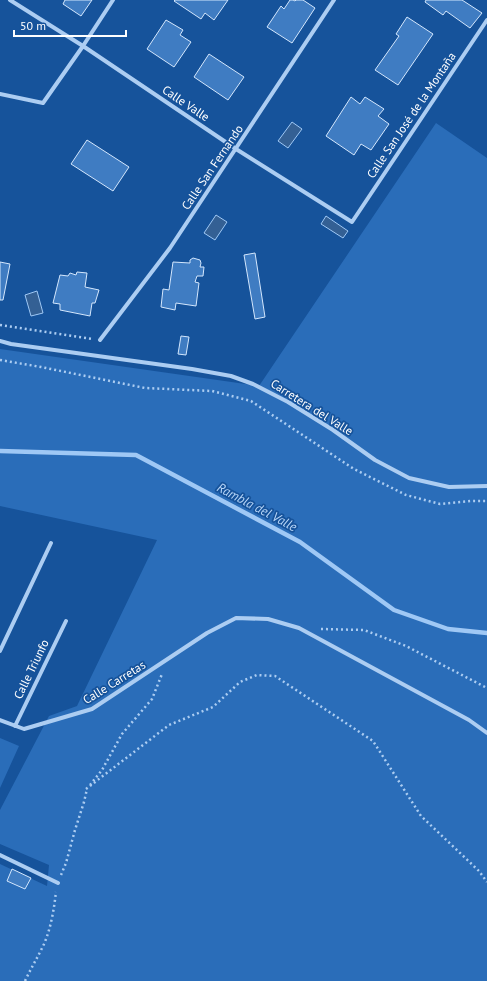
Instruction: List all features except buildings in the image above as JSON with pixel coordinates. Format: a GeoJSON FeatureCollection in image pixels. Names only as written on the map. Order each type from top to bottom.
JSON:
{"type":"FeatureCollection","features":[{"type":"Feature","properties":{"kind":"street","name":"Calle Valle"},"geometry":{"type":"LineString","coordinates":[[10,0],[83,46],[236,149],[352,222]]}},
{"type":"Feature","properties":{"kind":"street"},"geometry":{"type":"LineString","coordinates":[[0,94],[43,102],[83,46],[113,0]]}},
{"type":"Feature","properties":{"kind":"street","name":"Calle San Fernando"},"geometry":{"type":"LineString","coordinates":[[100,340],[170,248],[334,0]]}},
{"type":"Feature","properties":{"kind":"street","name":"Calle San José de la Montaña"},"geometry":{"type":"LineString","coordinates":[[352,222],[487,20]]}},
{"type":"Feature","properties":{"kind":"street","name":"Carretera del Valle"},"geometry":{"type":"LineString","coordinates":[[0,341],[231,376],[254,384],[288,402],[375,460],[409,478],[449,487],[487,486]]}},
{"type":"Feature","properties":{"kind":"street"},"geometry":{"type":"LineString","coordinates":[[0,651],[50,543]]}},
{"type":"Feature","properties":{"kind":"street","name":"Calle Carretas"},"geometry":{"type":"LineString","coordinates":[[0,720],[24,729],[92,710],[207,633],[236,618],[268,620],[299,628],[468,720],[487,734]]}},
{"type":"Feature","properties":{"kind":"street","name":"Calle Triunfo"},"geometry":{"type":"LineString","coordinates":[[15,726],[66,621]]}},
{"type":"Feature","properties":{"kind":"street"},"geometry":{"type":"LineString","coordinates":[[0,855],[58,883]]}},
{"type":"Feature","properties":{"kind":"path"},"geometry":{"type":"LineString","coordinates":[[0,325],[100,340]]}},
{"type":"Feature","properties":{"kind":"path"},"geometry":{"type":"LineString","coordinates":[[0,360],[145,388],[212,391],[251,401],[354,468],[406,495],[440,504],[487,501]]}},
{"type":"Feature","properties":{"kind":"path"},"geometry":{"type":"LineString","coordinates":[[320,629],[364,630],[406,646],[487,688]]}},
{"type":"Feature","properties":{"kind":"path"},"geometry":{"type":"LineString","coordinates":[[25,981],[44,943],[53,915],[58,883],[66,863],[84,802],[86,789],[102,770],[122,734],[152,699],[161,675],[171,657]]}},
{"type":"Feature","properties":{"kind":"path"},"geometry":{"type":"LineString","coordinates":[[86,789],[169,725],[213,707],[240,682],[257,675],[275,676],[373,741],[421,816],[479,872],[487,882]]}},
{"type":"Feature","properties":{"kind":"shaded area"},"geometry":{"type":"Polygon","coordinates":[[[292,122],[302,129],[288,148],[278,141],[292,122]]]}},
{"type":"Feature","properties":{"kind":"shaded area"},"geometry":{"type":"Polygon","coordinates":[[[436,123],[487,158],[487,981],[0,981],[0,864],[47,886],[49,865],[0,844],[0,810],[49,716],[77,706],[157,540],[0,506],[0,349],[259,386],[436,123]]]}},
{"type":"Feature","properties":{"kind":"shaded area"},"geometry":{"type":"Polygon","coordinates":[[[216,215],[227,222],[215,240],[204,233],[216,215]]]}},
{"type":"Feature","properties":{"kind":"shaded area"},"geometry":{"type":"Polygon","coordinates":[[[326,216],[348,231],[343,238],[321,224],[326,216]]]}},
{"type":"Feature","properties":{"kind":"shaded area"},"geometry":{"type":"Polygon","coordinates":[[[37,291],[43,313],[31,316],[25,295],[37,291]]]}},
{"type":"Feature","properties":{"kind":"shaded area"},"geometry":{"type":"Polygon","coordinates":[[[0,738],[19,746],[0,788],[0,738]]]}},
{"type":"Feature","properties":{"kind":"waterway","name":"Rambla del Valle"},"geometry":{"type":"LineString","coordinates":[[0,451],[136,455],[300,542],[394,610],[448,629],[487,633]]}}]}
